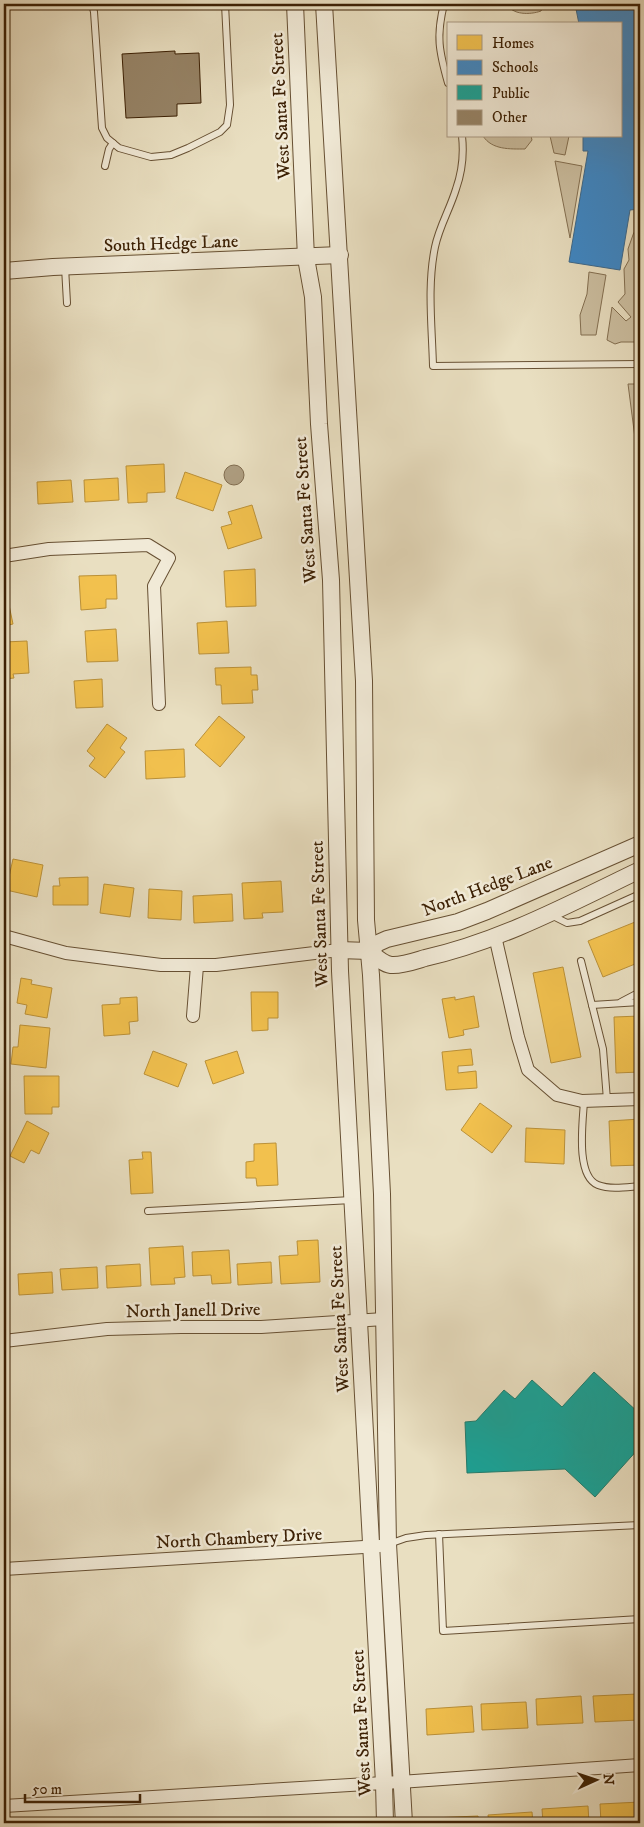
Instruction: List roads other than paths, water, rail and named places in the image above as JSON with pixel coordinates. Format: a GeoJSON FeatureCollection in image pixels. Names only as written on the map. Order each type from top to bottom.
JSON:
{"type":"FeatureCollection","features":[{"type":"Feature","properties":{"kind":"street","name":"West Santa Fe Street"},"geometry":{"type":"LineString","coordinates":[[295,4],[306,258],[314,297],[319,424],[331,580],[339,950],[371,1548],[392,1782],[404,1823]]}},
{"type":"Feature","properties":{"kind":"street","name":"West Santa Fe Street"},"geometry":{"type":"LineString","coordinates":[[324,4],[364,680],[366,920],[382,1194],[392,1782],[385,1823]]}},
{"type":"Feature","properties":{"kind":"street","name":"South Hedge Lane"},"geometry":{"type":"LineString","coordinates":[[4,271],[340,256]]}},
{"type":"Feature","properties":{"kind":"street"},"geometry":{"type":"LineString","coordinates":[[4,556],[49,549],[148,545],[169,558],[154,586],[159,704]]}},
{"type":"Feature","properties":{"kind":"street","name":"North Hedge Lane"},"geometry":{"type":"LineString","coordinates":[[369,951],[387,939],[458,922],[487,911],[640,844]]}},
{"type":"Feature","properties":{"kind":"street"},"geometry":{"type":"LineString","coordinates":[[4,936],[66,953],[161,965],[216,965],[339,950],[369,951],[382,961],[392,965],[467,947],[548,914],[640,870]]}},
{"type":"Feature","properties":{"kind":"street"},"geometry":{"type":"LineString","coordinates":[[495,936],[518,1037],[528,1070],[557,1095],[584,1101],[640,1099]]}},
{"type":"Feature","properties":{"kind":"street"},"geometry":{"type":"LineString","coordinates":[[193,1016],[197,966]]}},
{"type":"Feature","properties":{"kind":"street","name":"North Janell Drive"},"geometry":{"type":"LineString","coordinates":[[4,1341],[107,1329],[180,1326],[261,1327],[384,1319]]}},
{"type":"Feature","properties":{"kind":"street","name":"North Chambery Drive"},"geometry":{"type":"LineString","coordinates":[[4,1570],[371,1548],[388,1544]]}},
{"type":"Feature","properties":{"kind":"street"},"geometry":{"type":"LineString","coordinates":[[4,1806],[640,1765]]}},
{"type":"Feature","properties":{"kind":"lane"},"geometry":{"type":"LineString","coordinates":[[92,4],[102,128],[107,138],[120,148],[136,154],[151,156],[171,155],[220,132],[227,126],[230,105],[225,4]]}},
{"type":"Feature","properties":{"kind":"lane"},"geometry":{"type":"LineString","coordinates":[[444,4],[438,41],[447,79]]}},
{"type":"Feature","properties":{"kind":"lane"},"geometry":{"type":"LineString","coordinates":[[462,138],[463,153],[456,190],[436,244],[431,268],[433,366],[640,364]]}},
{"type":"Feature","properties":{"kind":"lane"},"geometry":{"type":"LineString","coordinates":[[105,166],[109,149],[113,143]]}},
{"type":"Feature","properties":{"kind":"lane"},"geometry":{"type":"LineString","coordinates":[[65,267],[67,304]]}},
{"type":"Feature","properties":{"kind":"lane"},"geometry":{"type":"LineString","coordinates":[[548,914],[567,923],[580,921],[640,894]]}},
{"type":"Feature","properties":{"kind":"lane"},"geometry":{"type":"LineString","coordinates":[[581,961],[603,1050],[607,1100]]}},
{"type":"Feature","properties":{"kind":"lane"},"geometry":{"type":"LineString","coordinates":[[619,1003],[640,992]]}},
{"type":"Feature","properties":{"kind":"lane"},"geometry":{"type":"LineString","coordinates":[[592,1005],[640,1002]]}},
{"type":"Feature","properties":{"kind":"lane"},"geometry":{"type":"LineString","coordinates":[[584,1101],[583,1158],[590,1180],[604,1186],[640,1186]]}},
{"type":"Feature","properties":{"kind":"lane"},"geometry":{"type":"LineString","coordinates":[[148,1211],[352,1200]]}},
{"type":"Feature","properties":{"kind":"lane"},"geometry":{"type":"LineString","coordinates":[[388,1544],[406,1538],[439,1534],[640,1525]]}},
{"type":"Feature","properties":{"kind":"lane"},"geometry":{"type":"LineString","coordinates":[[439,1534],[443,1631],[640,1619]]}}]}
